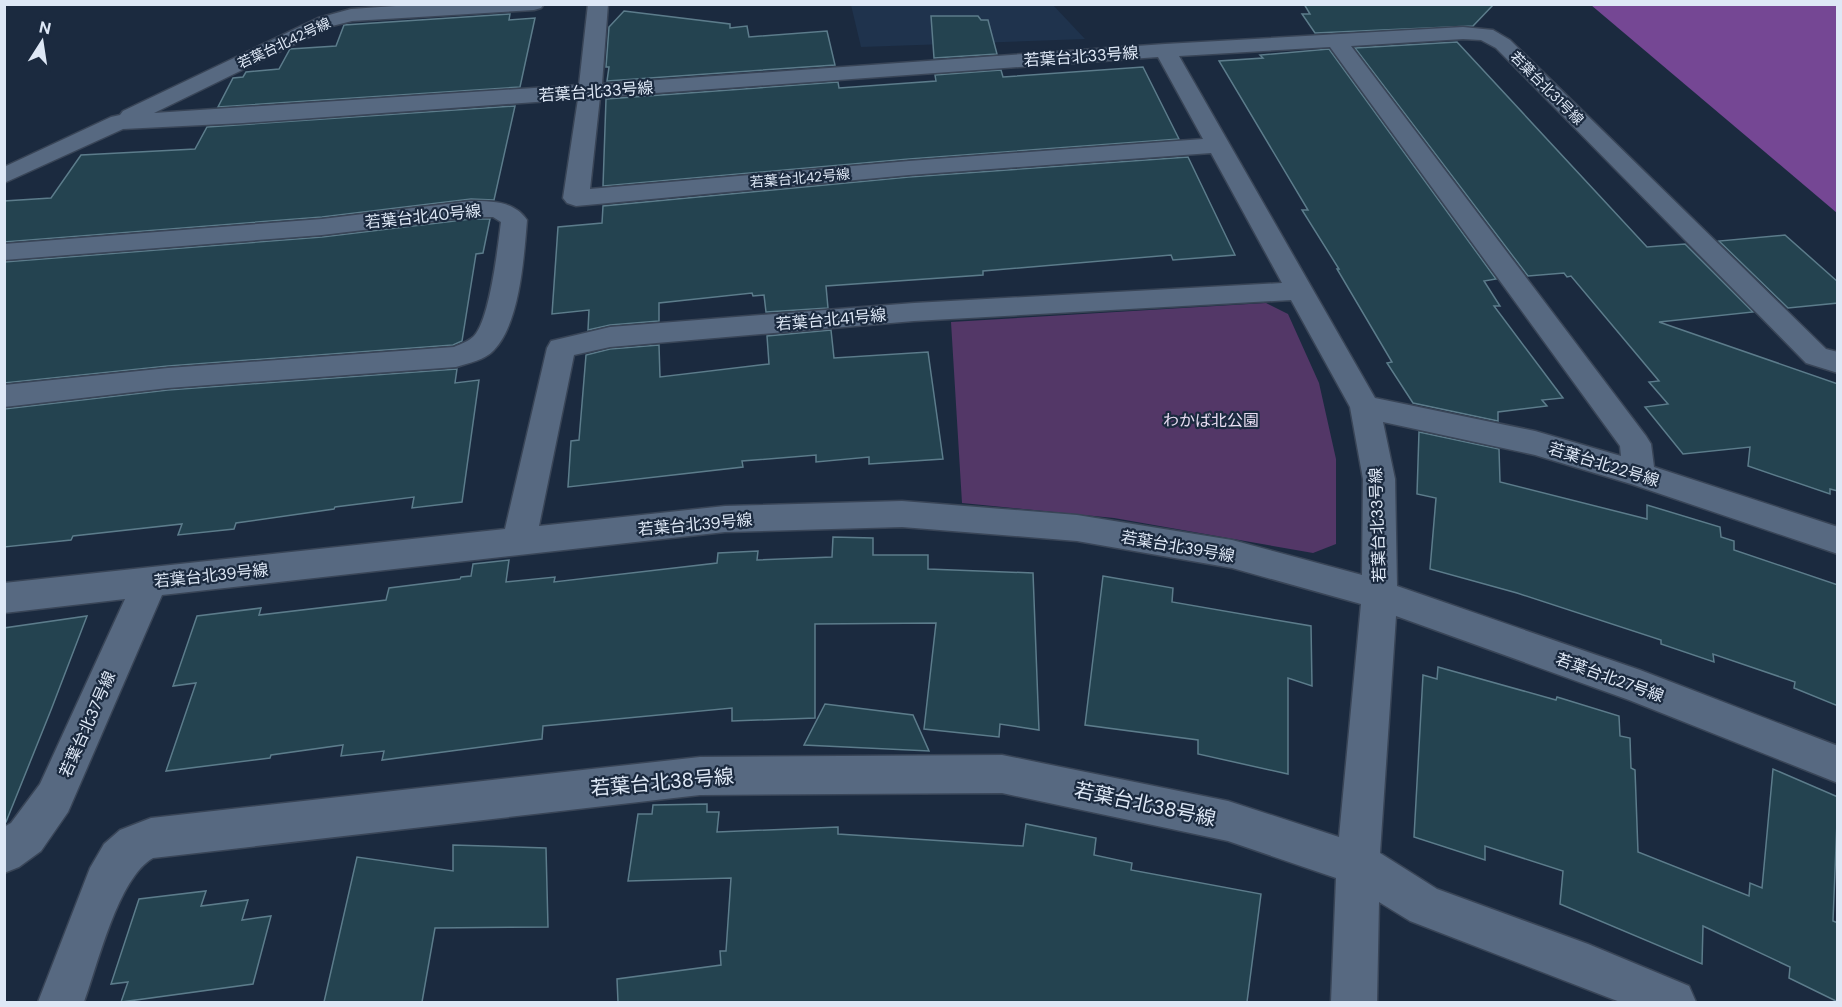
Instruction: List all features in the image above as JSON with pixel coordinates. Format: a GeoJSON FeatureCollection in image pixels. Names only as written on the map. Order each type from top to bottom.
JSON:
{"type":"FeatureCollection","features":[{"type":"Feature","properties":{"kind":"street","name":"若葉台北42号線"},"geometry":{"type":"LineString","coordinates":[[119,122],[325,22],[351,15],[534,4]]}},
{"type":"Feature","properties":{"kind":"street","name":"若葉台北42号線"},"geometry":{"type":"LineString","coordinates":[[598,4],[590,91],[576,198],[909,168],[1218,145]]}},
{"type":"Feature","properties":{"kind":"street","name":"若葉台北31号線"},"geometry":{"type":"LineString","coordinates":[[1165,50],[1337,42],[1463,33],[1486,34],[1497,39],[1816,356],[1838,363]]}},
{"type":"Feature","properties":{"kind":"street"},"geometry":{"type":"LineString","coordinates":[[1337,42],[1635,444],[1639,474]]}},
{"type":"Feature","properties":{"kind":"street","name":"若葉台北33号線"},"geometry":{"type":"LineString","coordinates":[[4,176],[119,122],[243,116],[1165,50],[1365,407],[1379,479],[1380,596],[1358,864],[1354,1002]]}},
{"type":"Feature","properties":{"kind":"street","name":"若葉台北40号線"},"geometry":{"type":"LineString","coordinates":[[4,252],[322,227],[471,209],[492,209],[505,212],[514,220],[497,321],[486,341],[475,350],[456,357],[168,378],[4,396]]}},
{"type":"Feature","properties":{"kind":"street","name":"若葉台北41号線"},"geometry":{"type":"LineString","coordinates":[[519,542],[561,348],[610,337],[914,312],[1301,291]]}},
{"type":"Feature","properties":{"kind":"street","name":"若葉台北22号線"},"geometry":{"type":"LineString","coordinates":[[1365,407],[1535,444],[1639,474],[1838,541]]}},
{"type":"Feature","properties":{"kind":"street","name":"若葉台北39号線"},"geometry":{"type":"LineString","coordinates":[[4,598],[725,519],[902,514],[1077,528],[1232,554],[1380,596]]}},
{"type":"Feature","properties":{"kind":"street","name":"若葉台北37号線"},"geometry":{"type":"LineString","coordinates":[[4,852],[26,837],[54,798],[151,581]]}},
{"type":"Feature","properties":{"kind":"street","name":"若葉台北27号線"},"geometry":{"type":"LineString","coordinates":[[1380,596],[1640,687],[1838,765]]}},
{"type":"Feature","properties":{"kind":"street","name":"若葉台北38号線"},"geometry":{"type":"LineString","coordinates":[[61,1002],[105,883],[119,859],[135,845],[151,838],[700,776],[1002,774],[1228,821],[1358,864]]}},
{"type":"Feature","properties":{"kind":"street"},"geometry":{"type":"LineString","coordinates":[[1358,864],[1425,906],[1588,966],[1673,1002]]}},
{"type":"Feature","properties":{"kind":"shaded area"},"geometry":{"type":"Polygon","coordinates":[[[851,5],[1053,5],[1085,39],[861,47],[851,5]]]}},
{"type":"Feature","properties":{"kind":"shaded area"},"geometry":{"type":"Polygon","coordinates":[[[1591,5],[1837,5],[1837,213],[1591,5]]]}},
{"type":"Feature","properties":{"kind":"green space","name":"わかば北公園"},"geometry":{"type":"Polygon","coordinates":[[[1266,303],[1288,314],[1319,383],[1336,459],[1336,544],[1313,553],[1114,518],[962,503],[951,322],[1266,303]]]}},
{"type":"Feature","properties":{"kind":"building"},"geometry":{"type":"Polygon","coordinates":[[[1304,4],[1494,4],[1473,26],[1315,33],[1302,14],[1310,14],[1304,4]]]}},
{"type":"Feature","properties":{"kind":"building"},"geometry":{"type":"Polygon","coordinates":[[[624,11],[730,24],[730,28],[747,26],[749,37],[827,31],[835,65],[607,81],[609,27],[624,11]]]}},
{"type":"Feature","properties":{"kind":"building"},"geometry":{"type":"Polygon","coordinates":[[[510,14],[509,20],[535,18],[520,87],[218,107],[233,78],[243,77],[246,72],[279,69],[290,49],[336,46],[344,25],[510,14]]]}},
{"type":"Feature","properties":{"kind":"building"},"geometry":{"type":"Polygon","coordinates":[[[931,16],[978,16],[981,20],[988,20],[997,54],[934,58],[931,16]]]}},
{"type":"Feature","properties":{"kind":"building"},"geometry":{"type":"Polygon","coordinates":[[[1457,42],[1647,247],[1685,244],[1753,312],[1659,322],[1838,384],[1838,491],[1830,489],[1830,494],[1748,466],[1750,447],[1683,454],[1645,407],[1668,404],[1649,382],[1659,381],[1571,276],[1567,277],[1564,273],[1528,276],[1355,48],[1457,42]]]}},
{"type":"Feature","properties":{"kind":"building"},"geometry":{"type":"Polygon","coordinates":[[[1329,49],[1496,279],[1484,281],[1500,306],[1494,306],[1563,398],[1542,400],[1547,406],[1498,412],[1498,421],[1413,403],[1387,363],[1392,362],[1337,269],[1339,269],[1302,210],[1308,210],[1219,61],[1329,49]]]}},
{"type":"Feature","properties":{"kind":"building"},"geometry":{"type":"Polygon","coordinates":[[[1143,67],[1179,139],[909,159],[603,186],[606,99],[838,82],[839,88],[936,81],[935,75],[1001,70],[1003,77],[1143,67]]]}},
{"type":"Feature","properties":{"kind":"building"},"geometry":{"type":"Polygon","coordinates":[[[515,106],[494,200],[471,199],[322,217],[4,242],[4,201],[51,198],[81,155],[195,149],[207,127],[515,106]]]}},
{"type":"Feature","properties":{"kind":"building"},"geometry":{"type":"Polygon","coordinates":[[[1188,157],[1235,255],[1173,260],[1171,255],[983,271],[983,275],[826,286],[828,308],[766,312],[764,295],[753,296],[752,293],[659,303],[659,321],[610,325],[588,330],[589,310],[552,314],[558,227],[602,223],[603,206],[909,177],[1188,157]]]}},
{"type":"Feature","properties":{"kind":"building"},"geometry":{"type":"Polygon","coordinates":[[[471,219],[490,219],[483,253],[476,254],[462,341],[453,345],[168,366],[4,383],[4,262],[322,237],[471,219]]]}},
{"type":"Feature","properties":{"kind":"building"},"geometry":{"type":"Polygon","coordinates":[[[1785,235],[1838,282],[1838,303],[1788,308],[1719,241],[1785,235]]]}},
{"type":"Feature","properties":{"kind":"building"},"geometry":{"type":"Polygon","coordinates":[[[831,330],[834,358],[928,352],[943,459],[869,464],[869,457],[816,462],[816,455],[742,461],[743,467],[568,487],[571,441],[579,440],[586,355],[610,349],[659,345],[660,377],[769,364],[767,336],[831,330]]]}},
{"type":"Feature","properties":{"kind":"building"},"geometry":{"type":"Polygon","coordinates":[[[457,369],[455,383],[479,380],[462,502],[412,508],[414,497],[236,523],[234,529],[178,535],[182,524],[73,536],[71,540],[4,547],[4,409],[168,390],[457,369]]]}},
{"type":"Feature","properties":{"kind":"building"},"geometry":{"type":"Polygon","coordinates":[[[1419,432],[1499,449],[1500,482],[1647,519],[1647,505],[1720,527],[1721,537],[1734,541],[1734,550],[1838,585],[1838,706],[1794,688],[1795,682],[1713,654],[1714,662],[1661,644],[1661,640],[1517,593],[1430,569],[1436,498],[1417,494],[1419,432]]]}},
{"type":"Feature","properties":{"kind":"building"},"geometry":{"type":"Polygon","coordinates":[[[833,537],[873,538],[873,555],[928,555],[928,569],[1033,573],[1039,730],[1000,724],[999,737],[924,729],[936,623],[815,624],[815,718],[732,721],[732,708],[543,726],[542,739],[382,760],[384,751],[341,756],[343,745],[271,755],[270,758],[166,771],[196,683],[173,686],[197,616],[261,608],[259,615],[386,600],[389,588],[460,579],[471,576],[473,564],[509,560],[506,582],[555,577],[554,582],[717,563],[718,553],[758,551],[757,560],[832,557],[833,537]]]}},
{"type":"Feature","properties":{"kind":"building"},"geometry":{"type":"Polygon","coordinates":[[[1103,576],[1173,588],[1172,602],[1311,626],[1312,686],[1288,678],[1288,774],[1198,754],[1198,740],[1085,725],[1103,576]]]}},
{"type":"Feature","properties":{"kind":"building"},"geometry":{"type":"Polygon","coordinates":[[[87,616],[6,822],[4,822],[4,628],[87,616]]]}},
{"type":"Feature","properties":{"kind":"building"},"geometry":{"type":"Polygon","coordinates":[[[1438,667],[1556,700],[1557,697],[1619,716],[1620,736],[1630,738],[1631,768],[1635,770],[1638,852],[1749,896],[1750,883],[1762,888],[1773,769],[1838,797],[1833,921],[1838,923],[1838,1002],[1789,978],[1790,967],[1703,926],[1702,964],[1560,904],[1563,871],[1485,846],[1485,860],[1414,837],[1423,675],[1437,679],[1438,667]]]}},
{"type":"Feature","properties":{"kind":"building"},"geometry":{"type":"Polygon","coordinates":[[[825,704],[913,715],[929,751],[804,745],[825,704]]]}},
{"type":"Feature","properties":{"kind":"building"},"geometry":{"type":"Polygon","coordinates":[[[707,804],[707,812],[719,812],[717,832],[838,827],[838,834],[1023,846],[1026,824],[1096,838],[1094,855],[1132,863],[1131,870],[1261,894],[1247,1002],[618,1002],[617,979],[721,965],[720,951],[726,951],[731,878],[628,881],[638,814],[652,814],[653,805],[707,804]]]}},
{"type":"Feature","properties":{"kind":"building"},"geometry":{"type":"Polygon","coordinates":[[[453,845],[546,848],[548,927],[435,928],[422,1002],[324,1002],[357,857],[453,871],[453,845]]]}},
{"type":"Feature","properties":{"kind":"building"},"geometry":{"type":"Polygon","coordinates":[[[206,891],[201,906],[248,900],[242,920],[271,916],[253,984],[121,1002],[128,982],[111,984],[139,899],[206,891]]]}}]}
